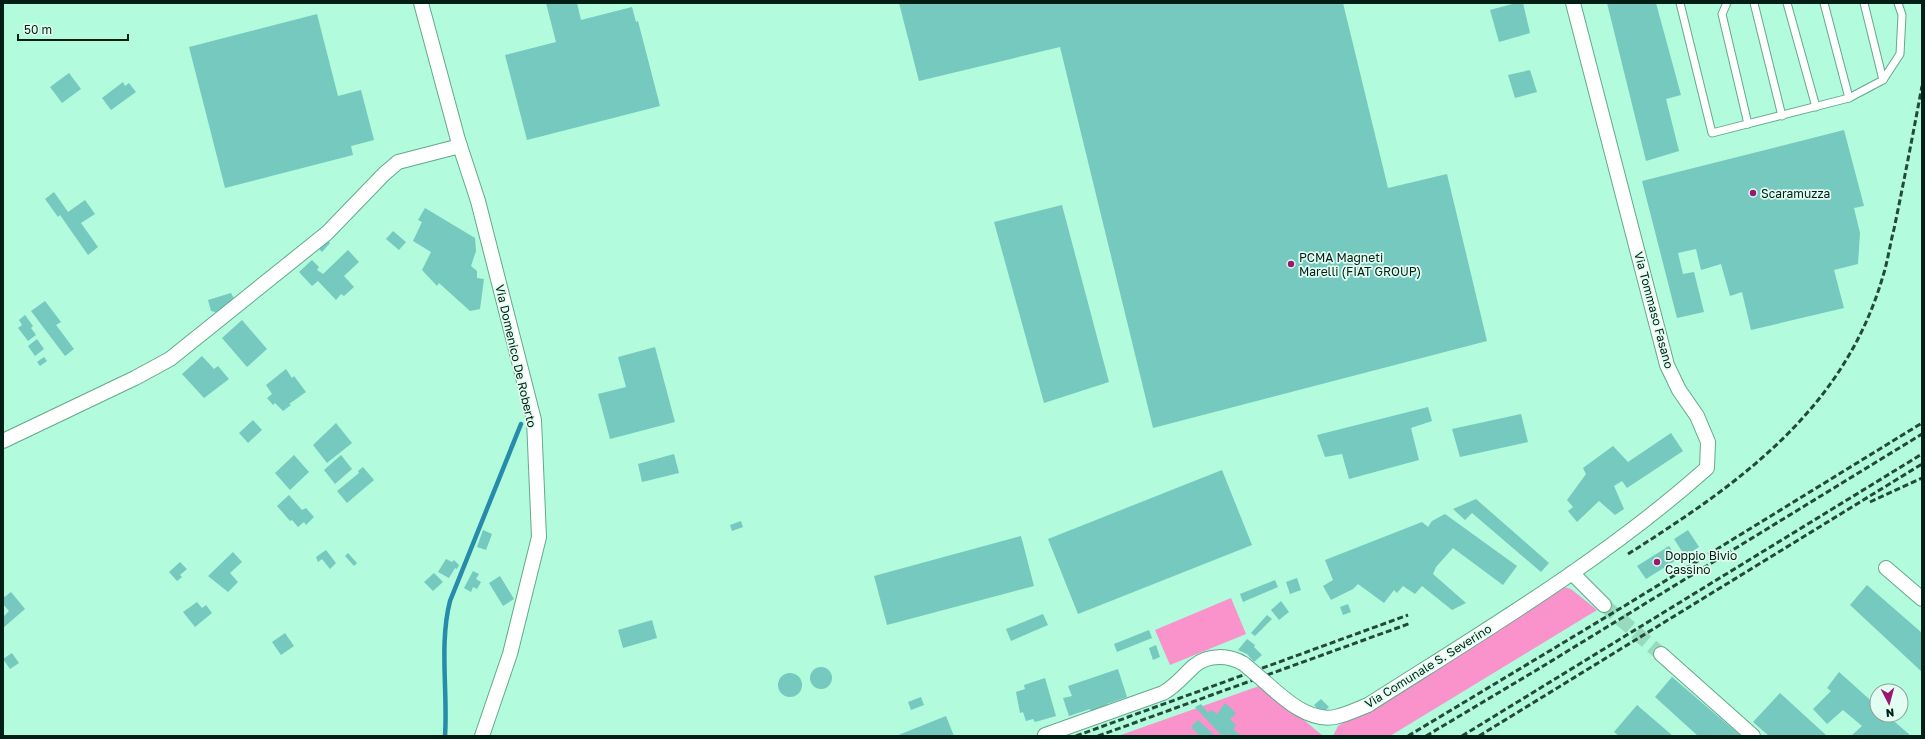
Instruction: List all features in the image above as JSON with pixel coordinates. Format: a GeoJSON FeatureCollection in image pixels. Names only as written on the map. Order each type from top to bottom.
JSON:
{"type":"FeatureCollection","features":[{"type":"Feature","properties":{"kind":"street","name":"Via Domenico De Roberto"},"geometry":{"type":"LineString","coordinates":[[421,3],[460,146],[478,202],[534,420],[539,537],[510,654],[482,736]]}},
{"type":"Feature","properties":{"kind":"street","name":"Via Tommaso Fasano"},"geometry":{"type":"LineString","coordinates":[[1572,574],[1682,490],[1707,468],[1708,442],[1697,416],[1679,390],[1667,366],[1573,3]]}},
{"type":"Feature","properties":{"kind":"street"},"geometry":{"type":"LineString","coordinates":[[3,440],[135,378],[170,359],[327,233],[384,174],[398,162],[460,146]]}},
{"type":"Feature","properties":{"kind":"street"},"geometry":{"type":"LineString","coordinates":[[1886,568],[1922,599]]}},
{"type":"Feature","properties":{"kind":"street"},"geometry":{"type":"LineString","coordinates":[[1572,574],[1604,605]]}},
{"type":"Feature","properties":{"kind":"street","name":"Via Comunale S. Severino"},"geometry":{"type":"LineString","coordinates":[[1045,735],[1163,693],[1174,687],[1195,665],[1209,658],[1223,657],[1234,658],[1244,664],[1292,705],[1318,716],[1335,717],[1368,705],[1572,574]]}},
{"type":"Feature","properties":{"kind":"street"},"geometry":{"type":"LineString","coordinates":[[1661,654],[1752,736]]}},
{"type":"Feature","properties":{"kind":"lane"},"geometry":{"type":"LineString","coordinates":[[1680,3],[1712,133],[1849,98],[1883,80],[1900,54],[1902,15],[1898,3]]}},
{"type":"Feature","properties":{"kind":"lane"},"geometry":{"type":"LineString","coordinates":[[1726,3],[1722,14],[1748,124]]}},
{"type":"Feature","properties":{"kind":"lane"},"geometry":{"type":"LineString","coordinates":[[1754,3],[1782,116]]}},
{"type":"Feature","properties":{"kind":"lane"},"geometry":{"type":"LineString","coordinates":[[1787,3],[1816,107]]}},
{"type":"Feature","properties":{"kind":"lane"},"geometry":{"type":"LineString","coordinates":[[1824,3],[1849,98]]}},
{"type":"Feature","properties":{"kind":"lane"},"geometry":{"type":"LineString","coordinates":[[1864,3],[1883,80]]}},
{"type":"Feature","properties":{"kind":"shaded area"},"geometry":{"type":"Polygon","coordinates":[[[1564,587],[1571,589],[1597,610],[1390,736],[1333,736],[1338,726],[1557,589],[1564,587]]]}},
{"type":"Feature","properties":{"kind":"shaded area"},"geometry":{"type":"Polygon","coordinates":[[[1231,598],[1246,634],[1170,665],[1155,630],[1231,598]]]}},
{"type":"Feature","properties":{"kind":"shaded area"},"geometry":{"type":"Polygon","coordinates":[[[1262,685],[1323,736],[1118,736],[1262,685]]]}},
{"type":"Feature","properties":{"kind":"building"},"geometry":{"type":"Polygon","coordinates":[[[546,3],[577,3],[581,20],[632,7],[636,22],[638,21],[660,106],[527,140],[505,55],[556,42],[546,3]]]}},
{"type":"Feature","properties":{"kind":"building","name":"PCMA Magneti Marelli (FIAT GROUP)"},"geometry":{"type":"Polygon","coordinates":[[[899,3],[1343,3],[1388,188],[1447,174],[1487,341],[1153,428],[1060,47],[919,81],[899,3]]]}},
{"type":"Feature","properties":{"kind":"building"},"geometry":{"type":"Polygon","coordinates":[[[1516,3],[1523,3],[1530,33],[1499,42],[1490,10],[1516,3]]]}},
{"type":"Feature","properties":{"kind":"building"},"geometry":{"type":"Polygon","coordinates":[[[1607,3],[1656,3],[1681,95],[1666,99],[1679,151],[1646,161],[1607,3]]]}},
{"type":"Feature","properties":{"kind":"building"},"geometry":{"type":"Polygon","coordinates":[[[317,14],[338,96],[361,90],[374,140],[351,146],[353,155],[225,188],[189,47],[317,14]]]}},
{"type":"Feature","properties":{"kind":"building"},"geometry":{"type":"Polygon","coordinates":[[[1530,70],[1537,92],[1515,98],[1508,75],[1530,70]]]}},
{"type":"Feature","properties":{"kind":"building"},"geometry":{"type":"Polygon","coordinates":[[[69,73],[81,89],[62,103],[50,87],[69,73]]]}},
{"type":"Feature","properties":{"kind":"building"},"geometry":{"type":"Polygon","coordinates":[[[123,82],[125,86],[129,83],[136,92],[111,110],[102,98],[123,82]]]}},
{"type":"Feature","properties":{"kind":"building"},"geometry":{"type":"Polygon","coordinates":[[[1844,130],[1864,206],[1854,208],[1860,233],[1858,264],[1834,270],[1844,308],[1751,330],[1742,292],[1730,296],[1721,264],[1701,270],[1696,249],[1678,253],[1683,274],[1694,272],[1704,312],[1677,318],[1642,181],[1844,130]]]}},
{"type":"Feature","properties":{"kind":"building"},"geometry":{"type":"Polygon","coordinates":[[[54,192],[68,212],[85,200],[95,214],[81,223],[98,247],[88,255],[60,215],[58,217],[45,199],[54,192]]]}},
{"type":"Feature","properties":{"kind":"building"},"geometry":{"type":"Polygon","coordinates":[[[1062,205],[1109,382],[1044,403],[994,222],[1062,205]]]}},
{"type":"Feature","properties":{"kind":"building"},"geometry":{"type":"Polygon","coordinates":[[[425,208],[475,238],[476,251],[471,266],[477,271],[477,278],[484,279],[480,309],[470,311],[439,283],[437,286],[422,270],[431,252],[413,241],[422,222],[418,220],[425,208]]]}},
{"type":"Feature","properties":{"kind":"building"},"geometry":{"type":"Polygon","coordinates":[[[393,231],[406,242],[399,250],[386,239],[393,231]]]}},
{"type":"Feature","properties":{"kind":"building"},"geometry":{"type":"Polygon","coordinates":[[[327,240],[330,243],[322,252],[319,249],[327,240]]]}},
{"type":"Feature","properties":{"kind":"building"},"geometry":{"type":"Polygon","coordinates":[[[348,250],[359,262],[344,276],[354,287],[344,296],[341,294],[336,300],[318,281],[312,286],[299,272],[312,260],[319,267],[317,270],[323,274],[348,250]]]}},
{"type":"Feature","properties":{"kind":"building"},"geometry":{"type":"Polygon","coordinates":[[[231,293],[235,300],[219,313],[211,311],[208,300],[231,293]]]}},
{"type":"Feature","properties":{"kind":"building"},"geometry":{"type":"Polygon","coordinates":[[[45,301],[61,322],[56,325],[74,349],[65,356],[31,311],[45,301]]]}},
{"type":"Feature","properties":{"kind":"building"},"geometry":{"type":"Polygon","coordinates":[[[25,315],[33,326],[31,328],[36,335],[28,341],[18,328],[22,325],[19,320],[25,315]]]}},
{"type":"Feature","properties":{"kind":"building"},"geometry":{"type":"Polygon","coordinates":[[[242,320],[267,349],[247,367],[222,338],[242,320]]]}},
{"type":"Feature","properties":{"kind":"building"},"geometry":{"type":"Polygon","coordinates":[[[37,339],[44,349],[35,356],[28,346],[37,339]]]}},
{"type":"Feature","properties":{"kind":"building"},"geometry":{"type":"Polygon","coordinates":[[[655,347],[675,422],[610,439],[598,394],[626,387],[618,357],[655,347]]]}},
{"type":"Feature","properties":{"kind":"building"},"geometry":{"type":"Polygon","coordinates":[[[202,356],[214,369],[218,366],[229,379],[204,398],[182,374],[202,356]]]}},
{"type":"Feature","properties":{"kind":"building"},"geometry":{"type":"Polygon","coordinates":[[[44,357],[47,361],[40,366],[37,362],[44,357]]]}},
{"type":"Feature","properties":{"kind":"building"},"geometry":{"type":"Polygon","coordinates":[[[286,369],[292,378],[294,376],[306,392],[289,404],[291,405],[283,411],[275,403],[273,405],[267,398],[272,394],[266,385],[286,369]]]}},
{"type":"Feature","properties":{"kind":"building"},"geometry":{"type":"Polygon","coordinates":[[[1428,407],[1432,421],[1411,428],[1419,460],[1349,479],[1342,454],[1325,457],[1317,435],[1428,407]]]}},
{"type":"Feature","properties":{"kind":"building"},"geometry":{"type":"Polygon","coordinates":[[[1521,414],[1528,442],[1460,457],[1452,429],[1521,414]]]}},
{"type":"Feature","properties":{"kind":"building"},"geometry":{"type":"Polygon","coordinates":[[[253,420],[262,430],[248,443],[239,433],[253,420]]]}},
{"type":"Feature","properties":{"kind":"building"},"geometry":{"type":"Polygon","coordinates":[[[336,423],[352,443],[327,463],[313,445],[336,423]]]}},
{"type":"Feature","properties":{"kind":"building"},"geometry":{"type":"Polygon","coordinates":[[[1671,433],[1683,451],[1627,488],[1622,481],[1614,486],[1624,509],[1615,515],[1599,501],[1577,522],[1568,511],[1573,507],[1567,500],[1586,474],[1583,468],[1613,446],[1628,462],[1671,433]]]}},
{"type":"Feature","properties":{"kind":"building"},"geometry":{"type":"Polygon","coordinates":[[[674,454],[679,473],[642,482],[638,464],[674,454]]]}},
{"type":"Feature","properties":{"kind":"building"},"geometry":{"type":"Polygon","coordinates":[[[294,455],[309,472],[290,490],[275,473],[294,455]]]}},
{"type":"Feature","properties":{"kind":"building"},"geometry":{"type":"Polygon","coordinates":[[[341,455],[352,469],[335,484],[324,470],[341,455]]]}},
{"type":"Feature","properties":{"kind":"building"},"geometry":{"type":"Polygon","coordinates":[[[363,467],[374,480],[347,503],[337,491],[359,473],[358,471],[363,467]]]}},
{"type":"Feature","properties":{"kind":"building"},"geometry":{"type":"Polygon","coordinates":[[[1222,470],[1252,545],[1078,614],[1048,539],[1222,470]]]}},
{"type":"Feature","properties":{"kind":"building"},"geometry":{"type":"Polygon","coordinates":[[[289,495],[302,510],[306,508],[314,517],[306,525],[304,522],[298,527],[292,520],[290,521],[277,506],[289,495]]]}},
{"type":"Feature","properties":{"kind":"building"},"geometry":{"type":"Polygon","coordinates":[[[1476,499],[1549,563],[1541,572],[1472,513],[1465,520],[1453,509],[1476,499]]]}},
{"type":"Feature","properties":{"kind":"building"},"geometry":{"type":"Polygon","coordinates":[[[1445,514],[1517,566],[1503,585],[1453,548],[1436,567],[1433,574],[1466,603],[1452,610],[1422,586],[1415,594],[1403,586],[1397,593],[1394,590],[1384,603],[1358,584],[1353,589],[1331,600],[1323,586],[1333,580],[1325,560],[1422,522],[1428,527],[1432,521],[1445,514]]]}},
{"type":"Feature","properties":{"kind":"building"},"geometry":{"type":"Polygon","coordinates":[[[741,521],[743,527],[732,531],[730,525],[741,521]]]}},
{"type":"Feature","properties":{"kind":"building"},"geometry":{"type":"Polygon","coordinates":[[[483,530],[492,534],[486,550],[477,547],[483,530]]]}},
{"type":"Feature","properties":{"kind":"building"},"geometry":{"type":"Polygon","coordinates":[[[1688,530],[1699,547],[1685,556],[1674,539],[1688,530]]]}},
{"type":"Feature","properties":{"kind":"building"},"geometry":{"type":"Polygon","coordinates":[[[1021,536],[1034,586],[887,625],[874,576],[1021,536]]]}},
{"type":"Feature","properties":{"kind":"building","name":"Doppio Bivio Cassino"},"geometry":{"type":"Polygon","coordinates":[[[1669,546],[1678,559],[1646,579],[1637,566],[1669,546]]]}},
{"type":"Feature","properties":{"kind":"building"},"geometry":{"type":"Polygon","coordinates":[[[326,550],[336,563],[330,569],[322,559],[318,562],[316,557],[326,550]]]}},
{"type":"Feature","properties":{"kind":"building"},"geometry":{"type":"Polygon","coordinates":[[[233,552],[242,562],[230,573],[238,582],[228,592],[208,576],[233,552]]]}},
{"type":"Feature","properties":{"kind":"building"},"geometry":{"type":"Polygon","coordinates":[[[348,553],[357,563],[354,566],[345,556],[348,553]]]}},
{"type":"Feature","properties":{"kind":"building"},"geometry":{"type":"Polygon","coordinates":[[[446,559],[452,562],[454,560],[459,565],[457,569],[455,568],[449,578],[438,572],[446,559]]]}},
{"type":"Feature","properties":{"kind":"building"},"geometry":{"type":"Polygon","coordinates":[[[180,562],[187,569],[180,575],[182,577],[177,581],[169,572],[180,562]]]}},
{"type":"Feature","properties":{"kind":"building"},"geometry":{"type":"Polygon","coordinates":[[[473,571],[479,574],[476,579],[481,582],[477,589],[473,587],[471,592],[464,588],[473,571]]]}},
{"type":"Feature","properties":{"kind":"building"},"geometry":{"type":"Polygon","coordinates":[[[434,573],[443,582],[433,591],[424,582],[434,573]]]}},
{"type":"Feature","properties":{"kind":"building"},"geometry":{"type":"Polygon","coordinates":[[[500,576],[514,599],[503,606],[489,583],[500,576]]]}},
{"type":"Feature","properties":{"kind":"building"},"geometry":{"type":"Polygon","coordinates":[[[1297,578],[1301,590],[1290,594],[1286,582],[1297,578]]]}},
{"type":"Feature","properties":{"kind":"building"},"geometry":{"type":"Polygon","coordinates":[[[1275,580],[1278,587],[1243,602],[1240,594],[1275,580]]]}},
{"type":"Feature","properties":{"kind":"building"},"geometry":{"type":"Polygon","coordinates":[[[1867,585],[1922,633],[1922,672],[1850,605],[1867,585]]]}},
{"type":"Feature","properties":{"kind":"building"},"geometry":{"type":"Polygon","coordinates":[[[11,592],[25,609],[3,628],[3,617],[9,611],[3,604],[3,598],[11,592]]]}},
{"type":"Feature","properties":{"kind":"building"},"geometry":{"type":"Polygon","coordinates":[[[1281,601],[1289,612],[1279,620],[1271,610],[1281,601]]]}},
{"type":"Feature","properties":{"kind":"building"},"geometry":{"type":"Polygon","coordinates":[[[197,602],[202,608],[206,605],[212,613],[195,627],[183,612],[197,602]]]}},
{"type":"Feature","properties":{"kind":"building"},"geometry":{"type":"Polygon","coordinates":[[[1348,604],[1351,612],[1343,615],[1340,607],[1348,604]]]}},
{"type":"Feature","properties":{"kind":"building"},"geometry":{"type":"Polygon","coordinates":[[[1043,614],[1048,625],[1011,641],[1006,629],[1043,614]]]}},
{"type":"Feature","properties":{"kind":"building"},"geometry":{"type":"Polygon","coordinates":[[[1267,615],[1272,619],[1255,636],[1251,633],[1267,615]]]}},
{"type":"Feature","properties":{"kind":"building"},"geometry":{"type":"Polygon","coordinates":[[[652,620],[657,638],[623,648],[618,630],[652,620]]]}},
{"type":"Feature","properties":{"kind":"building"},"geometry":{"type":"Polygon","coordinates":[[[1149,630],[1152,638],[1117,652],[1114,644],[1149,630]]]}},
{"type":"Feature","properties":{"kind":"building"},"geometry":{"type":"Polygon","coordinates":[[[285,633],[294,646],[281,655],[272,642],[285,633]]]}},
{"type":"Feature","properties":{"kind":"building"},"geometry":{"type":"Polygon","coordinates":[[[1247,639],[1255,645],[1254,647],[1262,655],[1254,662],[1247,654],[1238,650],[1247,639]]]}},
{"type":"Feature","properties":{"kind":"building"},"geometry":{"type":"Polygon","coordinates":[[[1156,645],[1160,657],[1153,660],[1149,648],[1156,645]]]}},
{"type":"Feature","properties":{"kind":"building"},"geometry":{"type":"Polygon","coordinates":[[[12,653],[19,663],[10,669],[3,659],[12,653]]]}},
{"type":"Feature","properties":{"kind":"building"},"geometry":{"type":"Polygon","coordinates":[[[817,667],[825,667],[832,674],[832,682],[825,689],[817,689],[810,682],[810,674],[817,667]]]}},
{"type":"Feature","properties":{"kind":"building"},"geometry":{"type":"Polygon","coordinates":[[[1118,669],[1127,697],[1107,704],[1108,706],[1091,711],[1090,709],[1069,716],[1063,698],[1072,696],[1068,686],[1118,669]]]}},
{"type":"Feature","properties":{"kind":"building"},"geometry":{"type":"Polygon","coordinates":[[[1839,672],[1869,699],[1869,723],[1896,723],[1911,736],[1851,736],[1862,726],[1843,710],[1827,724],[1813,709],[1831,691],[1827,688],[1839,672]]]}},
{"type":"Feature","properties":{"kind":"building"},"geometry":{"type":"Polygon","coordinates":[[[790,673],[798,677],[802,685],[798,693],[790,697],[782,693],[778,685],[782,677],[790,673]]]}},
{"type":"Feature","properties":{"kind":"building"},"geometry":{"type":"Polygon","coordinates":[[[1672,677],[1741,736],[1698,736],[1655,697],[1672,677]]]}},
{"type":"Feature","properties":{"kind":"building"},"geometry":{"type":"Polygon","coordinates":[[[1045,678],[1056,716],[1035,722],[1033,719],[1026,721],[1023,712],[1020,713],[1016,692],[1025,689],[1024,685],[1045,678]]]}},
{"type":"Feature","properties":{"kind":"building"},"geometry":{"type":"Polygon","coordinates":[[[1780,693],[1827,736],[1769,736],[1753,722],[1780,693]]]}},
{"type":"Feature","properties":{"kind":"building"},"geometry":{"type":"Polygon","coordinates":[[[921,697],[924,705],[911,710],[908,702],[921,697]]]}},
{"type":"Feature","properties":{"kind":"building"},"geometry":{"type":"Polygon","coordinates":[[[1321,699],[1329,707],[1321,714],[1314,705],[1321,699]]]}},
{"type":"Feature","properties":{"kind":"building"},"geometry":{"type":"Polygon","coordinates":[[[1225,703],[1236,713],[1230,719],[1236,725],[1233,729],[1241,736],[1231,736],[1229,734],[1222,736],[1195,707],[1201,704],[1208,713],[1211,710],[1217,714],[1225,703]]]}},
{"type":"Feature","properties":{"kind":"building"},"geometry":{"type":"Polygon","coordinates":[[[1637,705],[1673,736],[1619,736],[1614,732],[1637,705]]]}},
{"type":"Feature","properties":{"kind":"building"},"geometry":{"type":"Polygon","coordinates":[[[946,716],[954,736],[896,736],[946,716]]]}},
{"type":"Feature","properties":{"kind":"building"},"geometry":{"type":"Polygon","coordinates":[[[1198,720],[1213,734],[1211,736],[1200,736],[1191,727],[1198,720]]]}},
{"type":"Feature","properties":{"kind":"waterway"},"geometry":{"type":"LineString","coordinates":[[445,736],[444,651],[450,601],[521,424]]}},
{"type":"Feature","properties":{"kind":"tunnel"},"geometry":{"type":"LineString","coordinates":[[1604,605],[1661,654]]}},
{"type":"Feature","properties":{"kind":"railway"},"geometry":{"type":"LineString","coordinates":[[1628,554],[1670,527],[1748,470],[1783,439],[1815,404],[1842,366],[1865,324],[1885,270],[1922,86]]}},
{"type":"Feature","properties":{"kind":"railway"},"geometry":{"type":"LineString","coordinates":[[1408,736],[1626,605],[1922,423]]}},
{"type":"Feature","properties":{"kind":"railway"},"geometry":{"type":"LineString","coordinates":[[1426,736],[1540,668],[1922,434]]}},
{"type":"Feature","properties":{"kind":"railway"},"geometry":{"type":"LineString","coordinates":[[1462,736],[1922,454]]}},
{"type":"Feature","properties":{"kind":"railway"},"geometry":{"type":"LineString","coordinates":[[1479,736],[1922,464]]}},
{"type":"Feature","properties":{"kind":"railway"},"geometry":{"type":"LineString","coordinates":[[1870,502],[1922,478]]}},
{"type":"Feature","properties":{"kind":"railway"},"geometry":{"type":"LineString","coordinates":[[1076,736],[1408,615]]}},
{"type":"Feature","properties":{"kind":"railway"},"geometry":{"type":"LineString","coordinates":[[1098,736],[1411,623]]}},
{"type":"Feature","properties":{"kind":"place","name":"Scaramuzza"},"geometry":{"type":"Point","coordinates":[1753,193]}},
{"type":"Feature","properties":{"kind":"place","name":"PCMA Magneti Marelli (FIAT GROUP)"},"geometry":{"type":"Point","coordinates":[1291,264]}},
{"type":"Feature","properties":{"kind":"place","name":"Doppio Bivio Cassino"},"geometry":{"type":"Point","coordinates":[1657,562]}}]}
